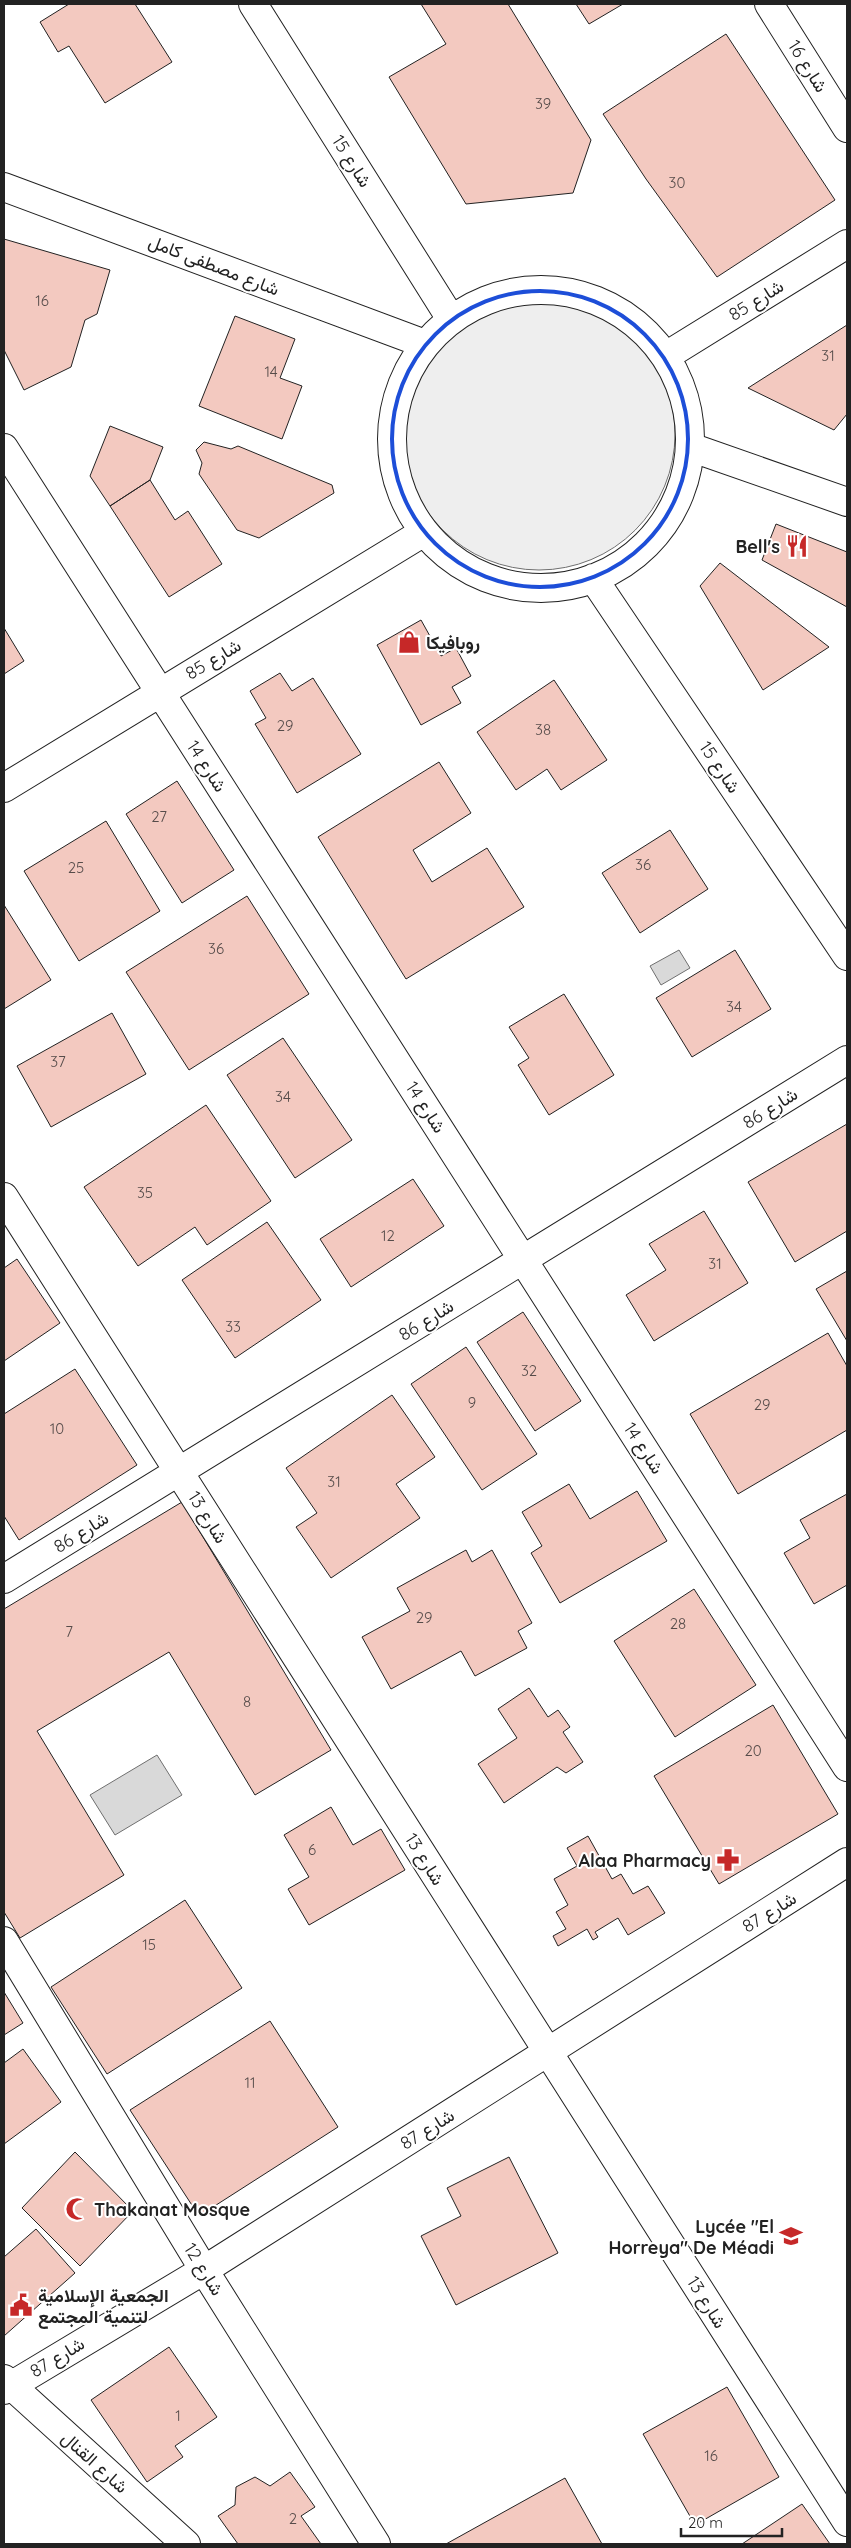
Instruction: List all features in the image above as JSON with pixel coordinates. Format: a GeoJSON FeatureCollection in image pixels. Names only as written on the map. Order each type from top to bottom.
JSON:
{"type":"FeatureCollection","features":[{"type":"Feature","properties":{"kind":"street","name":"شارع 15"},"geometry":{"type":"LineString","coordinates":[[254,4],[451,319]]}},
{"type":"Feature","properties":{"kind":"street","name":"شارع 16"},"geometry":{"type":"LineString","coordinates":[[769,4],[847,128]]}},
{"type":"Feature","properties":{"kind":"street","name":"شارع مصطفى كامل"},"geometry":{"type":"LineString","coordinates":[[4,186],[425,344]]}},
{"type":"Feature","properties":{"kind":"street","name":"شارع 85"},"geometry":{"type":"LineString","coordinates":[[666,356],[847,244]]}},
{"type":"Feature","properties":{"kind":"street"},"geometry":{"type":"LineString","coordinates":[[526,290],[553,290],[580,295],[605,304],[628,318],[649,336],[666,356],[682,392],[688,415],[690,447],[682,489],[661,527],[631,558],[593,578],[563,586],[532,588],[500,582],[472,571],[452,558],[424,532],[403,497],[392,458],[392,418],[403,379],[425,344],[451,319],[474,305],[500,296],[526,290]]}},
{"type":"Feature","properties":{"kind":"street"},"geometry":{"type":"LineString","coordinates":[[690,447],[847,502]]}},
{"type":"Feature","properties":{"kind":"street","name":"شارع 14"},"geometry":{"type":"LineString","coordinates":[[4,448],[847,1766]]}},
{"type":"Feature","properties":{"kind":"street","name":"شارع 85"},"geometry":{"type":"LineString","coordinates":[[4,788],[424,532]]}},
{"type":"Feature","properties":{"kind":"street","name":"شارع 15"},"geometry":{"type":"LineString","coordinates":[[593,578],[847,956]]}},
{"type":"Feature","properties":{"kind":"street","name":"شارع 86"},"geometry":{"type":"LineString","coordinates":[[4,1580],[847,1060]]}},
{"type":"Feature","properties":{"kind":"street","name":"شارع 13"},"geometry":{"type":"LineString","coordinates":[[4,1197],[847,2522]]}},
{"type":"Feature","properties":{"kind":"street","name":"شارع 87"},"geometry":{"type":"LineString","coordinates":[[6,2384],[204,2270],[847,1862]]}},
{"type":"Feature","properties":{"kind":"street","name":"شارع 12"},"geometry":{"type":"LineString","coordinates":[[4,1941],[204,2270],[376,2544]]}},
{"type":"Feature","properties":{"kind":"street","name":"شارع القنال"},"geometry":{"type":"LineString","coordinates":[[6,2384],[186,2544]]}},
{"type":"Feature","properties":{"kind":"highlighted area"},"geometry":{"type":"Polygon","coordinates":[[[553,290],[605,304],[649,336],[666,356],[680,385],[688,415],[690,447],[673,509],[661,527],[631,558],[593,578],[532,588],[472,571],[446,554],[424,532],[403,497],[392,458],[392,418],[403,379],[437,331],[474,305],[499,296],[553,290]]]}},
{"type":"Feature","properties":{"kind":"shaded area"},"geometry":{"type":"Polygon","coordinates":[[[526,298],[552,298],[566,300],[591,308],[615,321],[635,338],[652,358],[665,382],[673,407],[675,434],[673,461],[665,486],[652,510],[635,530],[615,547],[591,560],[566,568],[526,570],[499,564],[475,554],[453,539],[434,520],[419,498],[409,474],[403,447],[403,421],[409,394],[419,370],[434,348],[453,329],[475,314],[499,304],[526,298]]]}},
{"type":"Feature","properties":{"kind":"shaded area"},"geometry":{"type":"Polygon","coordinates":[[[679,950],[690,968],[661,985],[650,966],[679,950]]]}},
{"type":"Feature","properties":{"kind":"shaded area"},"geometry":{"type":"Polygon","coordinates":[[[157,1755],[182,1795],[115,1835],[90,1795],[157,1755]]]}},
{"type":"Feature","properties":{"kind":"building"},"geometry":{"type":"Polygon","coordinates":[[[69,4],[135,4],[172,62],[105,103],[69,46],[58,52],[40,22],[69,4]]]}},
{"type":"Feature","properties":{"kind":"building"},"geometry":{"type":"Polygon","coordinates":[[[421,4],[508,4],[591,140],[573,193],[466,204],[389,77],[446,44],[421,4]]]}},
{"type":"Feature","properties":{"kind":"building"},"geometry":{"type":"Polygon","coordinates":[[[576,4],[623,4],[589,24],[576,4]]]}},
{"type":"Feature","properties":{"kind":"building"},"geometry":{"type":"Polygon","coordinates":[[[726,34],[835,200],[717,277],[646,179],[603,114],[726,34]]]}},
{"type":"Feature","properties":{"kind":"building"},"geometry":{"type":"Polygon","coordinates":[[[4,239],[110,270],[97,314],[85,320],[71,367],[24,390],[4,350],[4,239]]]}},
{"type":"Feature","properties":{"kind":"building"},"geometry":{"type":"Polygon","coordinates":[[[235,316],[295,339],[280,378],[302,386],[282,439],[199,406],[235,316]]]}},
{"type":"Feature","properties":{"kind":"building"},"geometry":{"type":"Polygon","coordinates":[[[847,325],[847,414],[834,430],[748,388],[847,325]]]}},
{"type":"Feature","properties":{"kind":"building"},"geometry":{"type":"Polygon","coordinates":[[[110,426],[163,447],[150,480],[110,506],[90,476],[110,426]]]}},
{"type":"Feature","properties":{"kind":"building"},"geometry":{"type":"Polygon","coordinates":[[[204,442],[231,449],[238,446],[332,485],[334,493],[259,538],[237,530],[199,474],[202,463],[196,450],[204,442]]]}},
{"type":"Feature","properties":{"kind":"building"},"geometry":{"type":"Polygon","coordinates":[[[150,480],[175,520],[188,511],[222,564],[169,597],[110,506],[150,480]]]}},
{"type":"Feature","properties":{"kind":"building"},"geometry":{"type":"Polygon","coordinates":[[[776,524],[847,552],[847,607],[762,560],[776,524]]]}},
{"type":"Feature","properties":{"kind":"building"},"geometry":{"type":"Polygon","coordinates":[[[720,563],[829,647],[763,690],[700,586],[720,563]]]}},
{"type":"Feature","properties":{"kind":"building"},"geometry":{"type":"Polygon","coordinates":[[[421,620],[441,656],[456,648],[471,676],[452,687],[461,703],[421,725],[377,645],[421,620]]]}},
{"type":"Feature","properties":{"kind":"building"},"geometry":{"type":"Polygon","coordinates":[[[4,628],[24,661],[4,674],[4,628]]]}},
{"type":"Feature","properties":{"kind":"building"},"geometry":{"type":"Polygon","coordinates":[[[280,673],[292,691],[313,678],[361,754],[297,793],[255,724],[266,718],[250,691],[280,673]]]}},
{"type":"Feature","properties":{"kind":"building"},"geometry":{"type":"Polygon","coordinates":[[[554,680],[607,760],[561,790],[547,769],[516,790],[477,732],[554,680]]]}},
{"type":"Feature","properties":{"kind":"building"},"geometry":{"type":"Polygon","coordinates":[[[439,762],[471,813],[413,850],[432,882],[487,848],[524,907],[406,979],[318,837],[439,762]]]}},
{"type":"Feature","properties":{"kind":"building"},"geometry":{"type":"Polygon","coordinates":[[[177,781],[234,870],[182,903],[126,814],[177,781]]]}},
{"type":"Feature","properties":{"kind":"building"},"geometry":{"type":"Polygon","coordinates":[[[106,821],[160,911],[79,961],[24,871],[106,821]]]}},
{"type":"Feature","properties":{"kind":"building"},"geometry":{"type":"Polygon","coordinates":[[[670,830],[708,889],[640,933],[602,873],[670,830]]]}},
{"type":"Feature","properties":{"kind":"building"},"geometry":{"type":"Polygon","coordinates":[[[247,896],[309,994],[189,1070],[126,972],[247,896]]]}},
{"type":"Feature","properties":{"kind":"building"},"geometry":{"type":"Polygon","coordinates":[[[4,905],[51,980],[4,1009],[4,905]]]}},
{"type":"Feature","properties":{"kind":"building"},"geometry":{"type":"Polygon","coordinates":[[[735,950],[771,1009],[692,1057],[656,998],[735,950]]]}},
{"type":"Feature","properties":{"kind":"building"},"geometry":{"type":"Polygon","coordinates":[[[564,994],[614,1075],[549,1115],[518,1065],[529,1058],[509,1027],[564,994]]]}},
{"type":"Feature","properties":{"kind":"building"},"geometry":{"type":"Polygon","coordinates":[[[112,1013],[146,1074],[51,1127],[17,1066],[112,1013]]]}},
{"type":"Feature","properties":{"kind":"building"},"geometry":{"type":"Polygon","coordinates":[[[283,1038],[352,1140],[295,1178],[227,1075],[283,1038]]]}},
{"type":"Feature","properties":{"kind":"building"},"geometry":{"type":"Polygon","coordinates":[[[206,1105],[271,1201],[207,1245],[195,1227],[138,1266],[84,1187],[206,1105]]]}},
{"type":"Feature","properties":{"kind":"building"},"geometry":{"type":"Polygon","coordinates":[[[847,1124],[847,1231],[795,1262],[748,1182],[847,1124]]]}},
{"type":"Feature","properties":{"kind":"building"},"geometry":{"type":"Polygon","coordinates":[[[413,1179],[444,1226],[351,1287],[320,1239],[413,1179]]]}},
{"type":"Feature","properties":{"kind":"building"},"geometry":{"type":"Polygon","coordinates":[[[704,1211],[748,1283],[654,1341],[626,1295],[666,1270],[649,1244],[704,1211]]]}},
{"type":"Feature","properties":{"kind":"building"},"geometry":{"type":"Polygon","coordinates":[[[267,1222],[321,1300],[235,1358],[182,1280],[267,1222]]]}},
{"type":"Feature","properties":{"kind":"building"},"geometry":{"type":"Polygon","coordinates":[[[17,1259],[60,1323],[4,1361],[4,1268],[17,1259]]]}},
{"type":"Feature","properties":{"kind":"building"},"geometry":{"type":"Polygon","coordinates":[[[847,1271],[847,1341],[816,1289],[847,1271]]]}},
{"type":"Feature","properties":{"kind":"building"},"geometry":{"type":"Polygon","coordinates":[[[523,1312],[581,1401],[535,1431],[477,1342],[523,1312]]]}},
{"type":"Feature","properties":{"kind":"building"},"geometry":{"type":"Polygon","coordinates":[[[828,1333],[847,1366],[847,1430],[738,1494],[690,1414],[828,1333]]]}},
{"type":"Feature","properties":{"kind":"building"},"geometry":{"type":"Polygon","coordinates":[[[466,1347],[537,1454],[482,1490],[411,1384],[466,1347]]]}},
{"type":"Feature","properties":{"kind":"building"},"geometry":{"type":"Polygon","coordinates":[[[75,1369],[137,1465],[19,1540],[4,1516],[4,1414],[75,1369]]]}},
{"type":"Feature","properties":{"kind":"building"},"geometry":{"type":"Polygon","coordinates":[[[392,1395],[435,1457],[396,1484],[420,1518],[331,1578],[296,1527],[317,1513],[286,1468],[392,1395]]]}},
{"type":"Feature","properties":{"kind":"building"},"geometry":{"type":"Polygon","coordinates":[[[569,1484],[590,1519],[637,1491],[667,1541],[560,1603],[531,1553],[542,1546],[522,1512],[569,1484]]]}},
{"type":"Feature","properties":{"kind":"building"},"geometry":{"type":"Polygon","coordinates":[[[847,1494],[847,1585],[814,1604],[784,1553],[810,1538],[800,1520],[847,1494]]]}},
{"type":"Feature","properties":{"kind":"building"},"geometry":{"type":"Polygon","coordinates":[[[182,1502],[331,1750],[255,1795],[169,1652],[37,1731],[124,1875],[20,1938],[4,1912],[4,1609],[182,1502]]]}},
{"type":"Feature","properties":{"kind":"building"},"geometry":{"type":"Polygon","coordinates":[[[466,1550],[472,1562],[492,1550],[532,1623],[518,1631],[527,1648],[475,1676],[461,1651],[391,1689],[362,1637],[410,1611],[397,1588],[466,1550]]]}},
{"type":"Feature","properties":{"kind":"building"},"geometry":{"type":"Polygon","coordinates":[[[694,1589],[756,1685],[675,1737],[614,1641],[694,1589]]]}},
{"type":"Feature","properties":{"kind":"building"},"geometry":{"type":"Polygon","coordinates":[[[529,1688],[548,1717],[558,1710],[570,1727],[563,1732],[583,1762],[566,1773],[557,1767],[504,1803],[478,1764],[517,1738],[498,1709],[529,1688]]]}},
{"type":"Feature","properties":{"kind":"building"},"geometry":{"type":"Polygon","coordinates":[[[773,1705],[838,1814],[719,1884],[654,1776],[773,1705]]]}},
{"type":"Feature","properties":{"kind":"building"},"geometry":{"type":"Polygon","coordinates":[[[331,1807],[353,1845],[381,1829],[405,1870],[309,1925],[288,1889],[309,1877],[284,1835],[331,1807]]]}},
{"type":"Feature","properties":{"kind":"building"},"geometry":{"type":"Polygon","coordinates":[[[588,1836],[612,1879],[621,1874],[633,1894],[648,1886],[665,1913],[628,1935],[618,1918],[595,1932],[598,1937],[593,1940],[587,1929],[558,1946],[553,1936],[566,1929],[556,1912],[568,1905],[554,1879],[577,1866],[567,1848],[588,1836]]]}},
{"type":"Feature","properties":{"kind":"building"},"geometry":{"type":"Polygon","coordinates":[[[185,1900],[242,1988],[107,2074],[51,1987],[185,1900]]]}},
{"type":"Feature","properties":{"kind":"building"},"geometry":{"type":"Polygon","coordinates":[[[4,1992],[23,2023],[4,2035],[4,1992]]]}},
{"type":"Feature","properties":{"kind":"building"},"geometry":{"type":"Polygon","coordinates":[[[270,2021],[338,2127],[199,2216],[130,2110],[270,2021]]]}},
{"type":"Feature","properties":{"kind":"building"},"geometry":{"type":"Polygon","coordinates":[[[23,2049],[61,2102],[4,2144],[4,2063],[23,2049]]]}},
{"type":"Feature","properties":{"kind":"building","name":"Thakanat Mosque"},"geometry":{"type":"Polygon","coordinates":[[[75,2152],[133,2211],[80,2266],[22,2208],[75,2152]]]}},
{"type":"Feature","properties":{"kind":"building"},"geometry":{"type":"Polygon","coordinates":[[[509,2157],[558,2253],[456,2305],[421,2236],[461,2216],[447,2188],[509,2157]]]}},
{"type":"Feature","properties":{"kind":"building","name":"الجمعية الإسلامية لتنمية المجتمع"},"geometry":{"type":"Polygon","coordinates":[[[36,2229],[75,2273],[4,2336],[4,2257],[36,2229]]]}},
{"type":"Feature","properties":{"kind":"building"},"geometry":{"type":"Polygon","coordinates":[[[169,2347],[217,2417],[175,2446],[183,2457],[147,2482],[91,2400],[169,2347]]]}},
{"type":"Feature","properties":{"kind":"building"},"geometry":{"type":"Polygon","coordinates":[[[727,2387],[779,2477],[695,2525],[643,2434],[727,2387]]]}},
{"type":"Feature","properties":{"kind":"building"},"geometry":{"type":"Polygon","coordinates":[[[290,2472],[315,2507],[301,2516],[321,2544],[238,2544],[218,2516],[235,2505],[236,2487],[255,2477],[270,2486],[290,2472]]]}},
{"type":"Feature","properties":{"kind":"building"},"geometry":{"type":"Polygon","coordinates":[[[565,2478],[602,2544],[446,2544],[565,2478]]]}},
{"type":"Feature","properties":{"kind":"building"},"geometry":{"type":"Polygon","coordinates":[[[802,2504],[830,2544],[742,2544],[802,2504]]]}},
{"type":"Feature","properties":{"kind":"place","name":"Bell's"},"geometry":{"type":"Point","coordinates":[797,546]}},
{"type":"Feature","properties":{"kind":"place","name":"روبافيكا"},"geometry":{"type":"Point","coordinates":[409,642]}},
{"type":"Feature","properties":{"kind":"place","name":"Alaa Pharmacy"},"geometry":{"type":"Point","coordinates":[728,1860]}},
{"type":"Feature","properties":{"kind":"place","name":"Thakanat Mosque"},"geometry":{"type":"Point","coordinates":[77,2209]}},
{"type":"Feature","properties":{"kind":"place","name":"Lycée \"El Horreya\" De Méadi"},"geometry":{"type":"Point","coordinates":[791,2236]}},
{"type":"Feature","properties":{"kind":"place","name":"الجمعية الإسلامية لتنمية المجتمع"},"geometry":{"type":"Point","coordinates":[21,2305]}}]}
